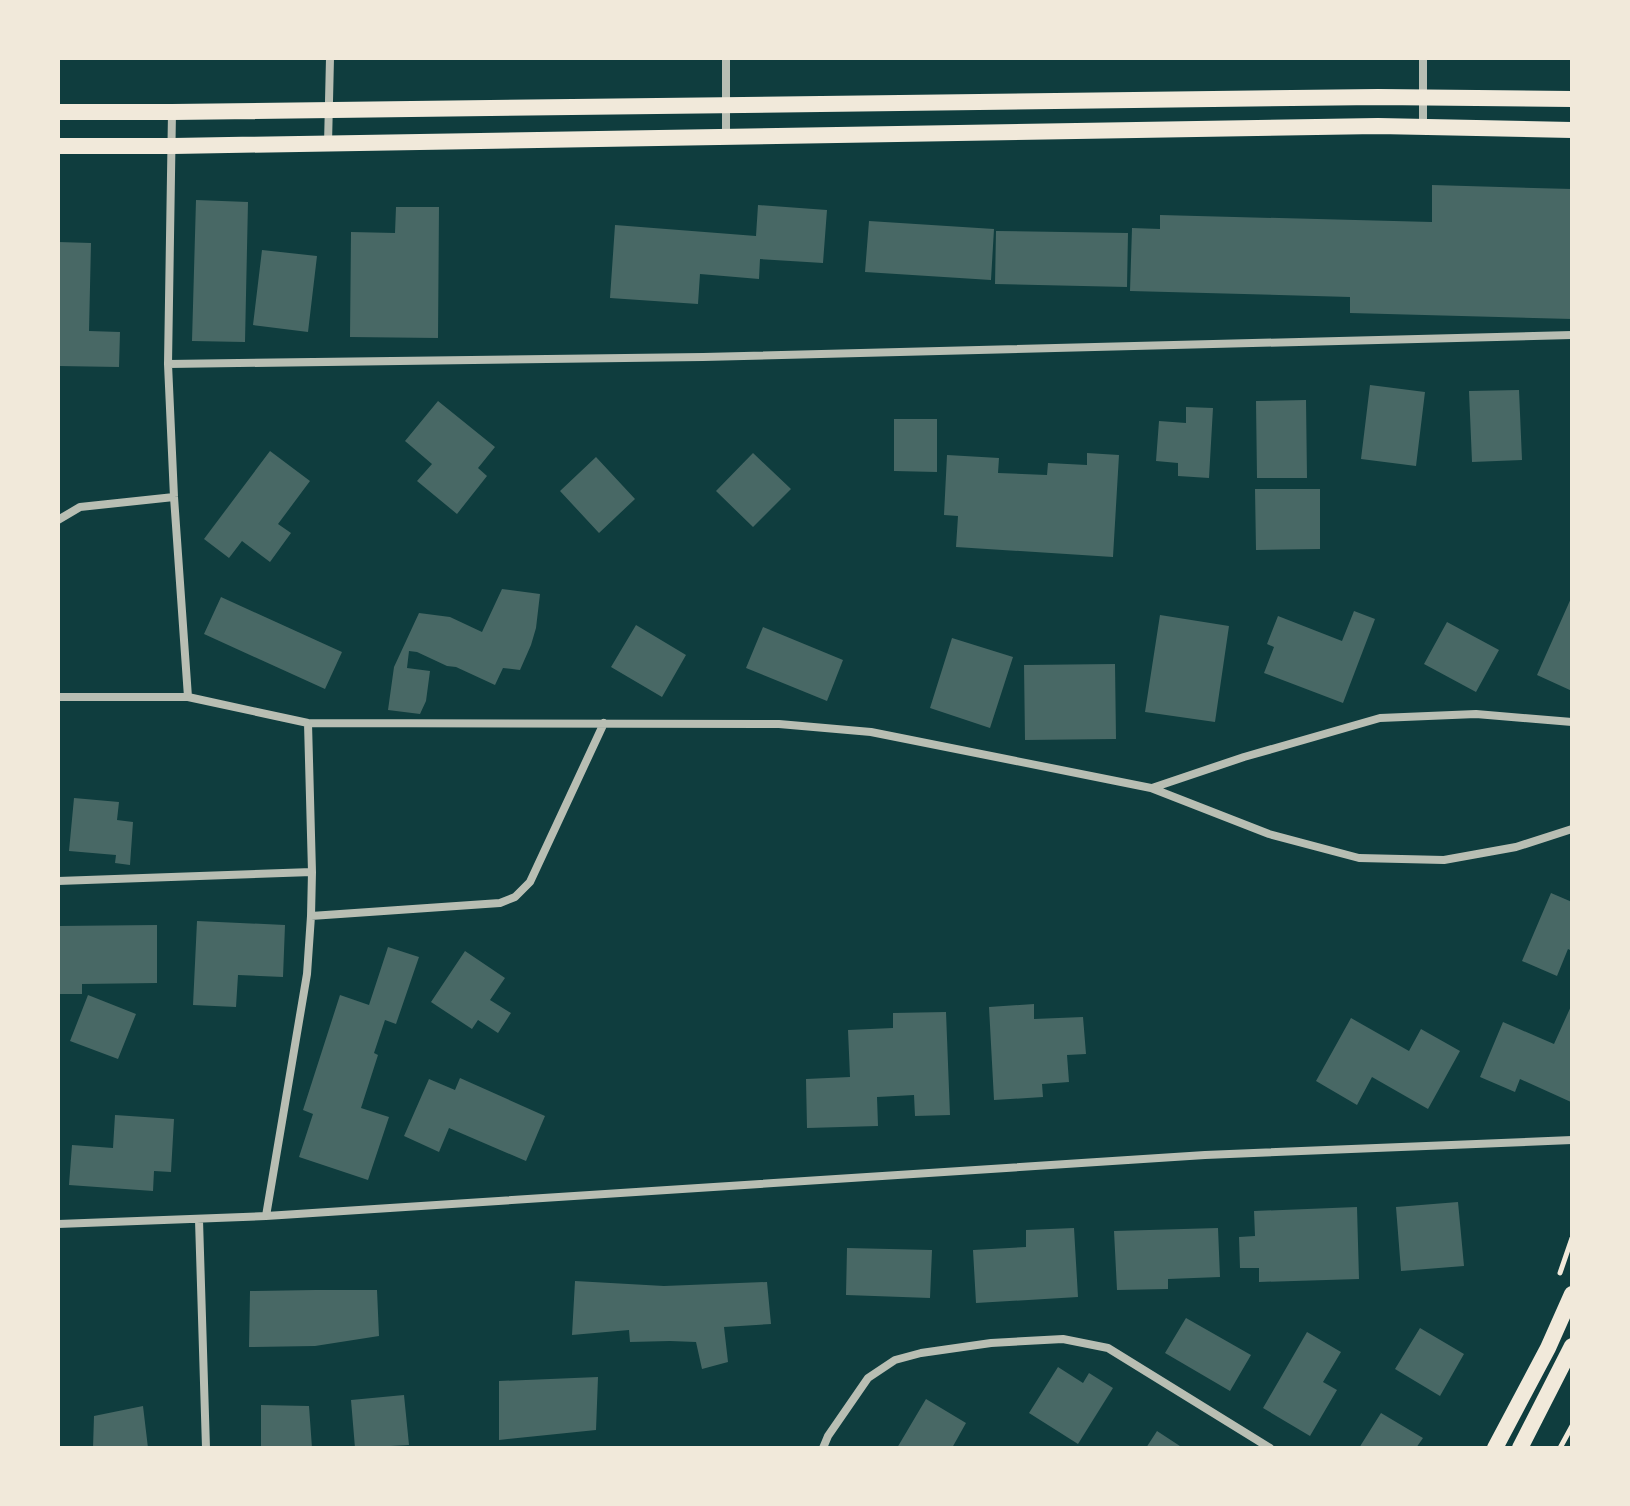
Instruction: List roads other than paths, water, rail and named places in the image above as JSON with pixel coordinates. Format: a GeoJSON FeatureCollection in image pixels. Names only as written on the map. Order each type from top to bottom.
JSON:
{"type":"FeatureCollection","features":[{"type":"Feature","properties":{"kind":"main road"},"geometry":{"type":"LineString","coordinates":[[58,112],[1572,99]]}},
{"type":"Feature","properties":{"kind":"main road"},"geometry":{"type":"LineString","coordinates":[[58,146],[1362,126],[1572,130]]}},
{"type":"Feature","properties":{"kind":"main road"},"geometry":{"type":"LineString","coordinates":[[1495,1448],[1548,1348],[1572,1294]]}},
{"type":"Feature","properties":{"kind":"main road"},"geometry":{"type":"LineString","coordinates":[[1520,1448],[1572,1346]]}},
{"type":"Feature","properties":{"kind":"street"},"geometry":{"type":"LineString","coordinates":[[328,144],[330,58]]}},
{"type":"Feature","properties":{"kind":"street"},"geometry":{"type":"LineString","coordinates":[[726,58],[726,137]]}},
{"type":"Feature","properties":{"kind":"street"},"geometry":{"type":"LineString","coordinates":[[1423,58],[1423,127]]}},
{"type":"Feature","properties":{"kind":"street"},"geometry":{"type":"LineString","coordinates":[[172,112],[168,364],[188,697]]}},
{"type":"Feature","properties":{"kind":"street"},"geometry":{"type":"LineString","coordinates":[[168,364],[703,357],[1572,335]]}},
{"type":"Feature","properties":{"kind":"street"},"geometry":{"type":"LineString","coordinates":[[58,520],[80,507],[174,497]]}},
{"type":"Feature","properties":{"kind":"street"},"geometry":{"type":"LineString","coordinates":[[58,697],[188,697],[308,723],[779,724],[871,732],[1151,788],[1269,834],[1359,858],[1444,860],[1516,847],[1572,829]]}},
{"type":"Feature","properties":{"kind":"street"},"geometry":{"type":"LineString","coordinates":[[1151,788],[1244,757],[1380,718],[1476,714],[1572,722]]}},
{"type":"Feature","properties":{"kind":"street"},"geometry":{"type":"LineString","coordinates":[[266,1216],[307,974],[312,872],[308,723]]}},
{"type":"Feature","properties":{"kind":"street"},"geometry":{"type":"LineString","coordinates":[[311,916],[500,903],[515,897],[530,882],[604,723]]}},
{"type":"Feature","properties":{"kind":"street"},"geometry":{"type":"LineString","coordinates":[[58,881],[312,872]]}},
{"type":"Feature","properties":{"kind":"street"},"geometry":{"type":"LineString","coordinates":[[58,1224],[266,1216],[1205,1155],[1572,1140]]}},
{"type":"Feature","properties":{"kind":"street"},"geometry":{"type":"LineString","coordinates":[[199,1220],[206,1448]]}},
{"type":"Feature","properties":{"kind":"street"},"geometry":{"type":"LineString","coordinates":[[823,1448],[868,1378],[895,1360],[977,1345],[1063,1339],[1108,1348],[1270,1448]]}}]}
